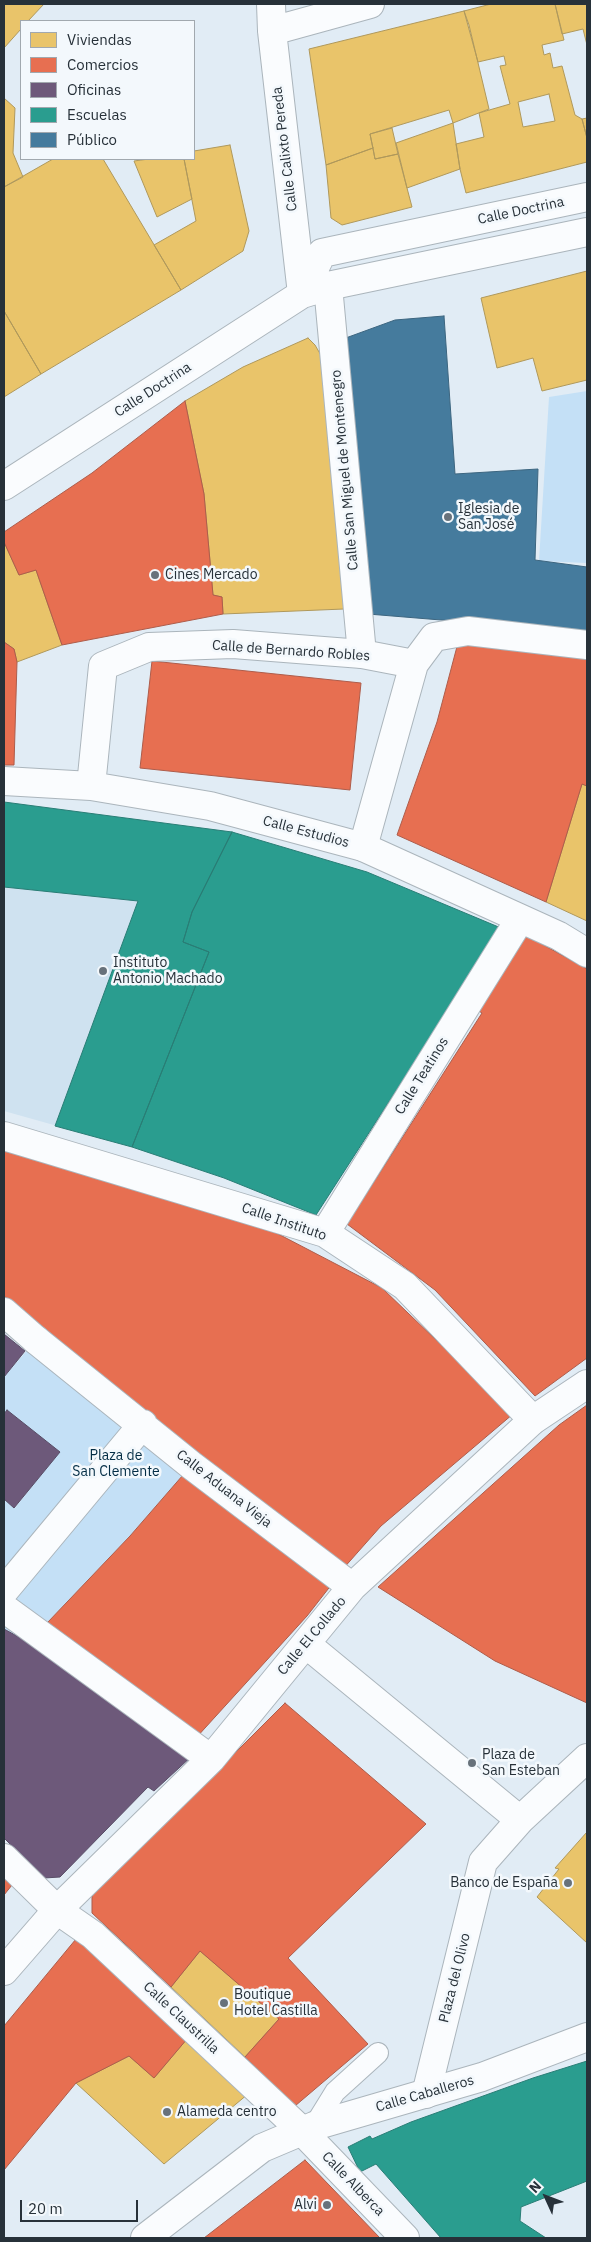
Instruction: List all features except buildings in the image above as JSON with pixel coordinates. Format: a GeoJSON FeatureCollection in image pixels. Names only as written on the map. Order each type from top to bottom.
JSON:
{"type":"FeatureCollection","features":[{"type":"Feature","properties":{"kind":"street","name":"Calle Calixto Pereda"},"geometry":{"type":"LineString","coordinates":[[271,4],[272,30],[302,294]]}},
{"type":"Feature","properties":{"kind":"street"},"geometry":{"type":"LineString","coordinates":[[272,30],[370,4]]}},
{"type":"Feature","properties":{"kind":"street","name":"Calle Doctrina"},"geometry":{"type":"LineString","coordinates":[[302,294],[322,253],[587,197]]}},
{"type":"Feature","properties":{"kind":"street","name":"Calle Doctrina"},"geometry":{"type":"LineString","coordinates":[[4,486],[302,294],[328,286],[587,232]]}},
{"type":"Feature","properties":{"kind":"street","name":"Calle San Miguel de Montenegro"},"geometry":{"type":"LineString","coordinates":[[328,286],[362,654]]}},
{"type":"Feature","properties":{"kind":"street"},"geometry":{"type":"LineString","coordinates":[[363,847],[414,664],[434,637],[468,631],[587,645]]}},
{"type":"Feature","properties":{"kind":"street","name":"Calle de Bernardo Robles"},"geometry":{"type":"LineString","coordinates":[[91,786],[103,666],[149,647],[232,644],[362,654],[414,664]]}},
{"type":"Feature","properties":{"kind":"street","name":"Calle Estudios"},"geometry":{"type":"LineString","coordinates":[[4,780],[91,786],[210,806],[363,847],[559,936],[587,953]]}},
{"type":"Feature","properties":{"kind":"street","name":"Calle Teatinos"},"geometry":{"type":"LineString","coordinates":[[325,1233],[520,919]]}},
{"type":"Feature","properties":{"kind":"street","name":"Calle Instituto"},"geometry":{"type":"LineString","coordinates":[[4,1136],[325,1233],[405,1286],[533,1420]]}},
{"type":"Feature","properties":{"kind":"street","name":"Calle Aduana Vieja"},"geometry":{"type":"LineString","coordinates":[[4,1312],[191,1465],[352,1587]]}},
{"type":"Feature","properties":{"kind":"street","name":"Calle El Collado"},"geometry":{"type":"LineString","coordinates":[[4,1971],[57,1910],[211,1759],[352,1587],[533,1420],[587,1384]]}},
{"type":"Feature","properties":{"kind":"street"},"geometry":{"type":"LineString","coordinates":[[4,1591],[143,1424]]}},
{"type":"Feature","properties":{"kind":"street"},"geometry":{"type":"LineString","coordinates":[[4,1608],[211,1759]]}},
{"type":"Feature","properties":{"kind":"street"},"geometry":{"type":"LineString","coordinates":[[306,1644],[520,1820],[587,1758]]}},
{"type":"Feature","properties":{"kind":"street","name":"Plaza del Olivo"},"geometry":{"type":"LineString","coordinates":[[426,2094],[483,1862],[520,1820]]}},
{"type":"Feature","properties":{"kind":"street","name":"Calle Claustrilla"},"geometry":{"type":"LineString","coordinates":[[4,1858],[57,1910],[93,1934],[308,2128]]}},
{"type":"Feature","properties":{"kind":"street","name":"Calle Caballeros"},"geometry":{"type":"LineString","coordinates":[[144,2238],[262,2148],[308,2128],[482,2077],[587,2037]]}},
{"type":"Feature","properties":{"kind":"street","name":"Calle Alberca"},"geometry":{"type":"LineString","coordinates":[[308,2128],[405,2238]]}},
{"type":"Feature","properties":{"kind":"lane"},"geometry":{"type":"LineString","coordinates":[[308,2128],[335,2092],[378,2053]]}},
{"type":"Feature","properties":{"kind":"shaded area","name":"Instituto Antonio Machado"},"geometry":{"type":"Polygon","coordinates":[[[4,802],[232,832],[192,912],[194,990],[132,1147],[4,1111],[4,802]]]}},
{"type":"Feature","properties":{"kind":"green space"},"geometry":{"type":"Polygon","coordinates":[[[587,391],[587,563],[539,561],[549,397],[587,391]]]}},
{"type":"Feature","properties":{"kind":"green space","name":"Plaza de San Clemente"},"geometry":{"type":"Polygon","coordinates":[[[36,1340],[183,1475],[130,1536],[28,1642],[4,1629],[4,1499],[15,1508],[59,1452],[7,1411],[4,1414],[4,1377],[36,1340]]]}},
{"type":"Feature","properties":{"kind":"place","name":"Iglesia de San José"},"geometry":{"type":"Point","coordinates":[448,517]}},
{"type":"Feature","properties":{"kind":"place","name":"Cines Mercado"},"geometry":{"type":"Point","coordinates":[155,575]}},
{"type":"Feature","properties":{"kind":"place","name":"Instituto Antonio Machado"},"geometry":{"type":"Point","coordinates":[103,971]}},
{"type":"Feature","properties":{"kind":"place","name":"Plaza de San Esteban"},"geometry":{"type":"Point","coordinates":[472,1763]}},
{"type":"Feature","properties":{"kind":"place","name":"Banco de España"},"geometry":{"type":"Point","coordinates":[568,1883]}},
{"type":"Feature","properties":{"kind":"place","name":"Boutique Hotel Castilla"},"geometry":{"type":"Point","coordinates":[224,2003]}},
{"type":"Feature","properties":{"kind":"place","name":"Alameda centro"},"geometry":{"type":"Point","coordinates":[167,2112]}},
{"type":"Feature","properties":{"kind":"place","name":"Alvi"},"geometry":{"type":"Point","coordinates":[327,2205]}}]}
